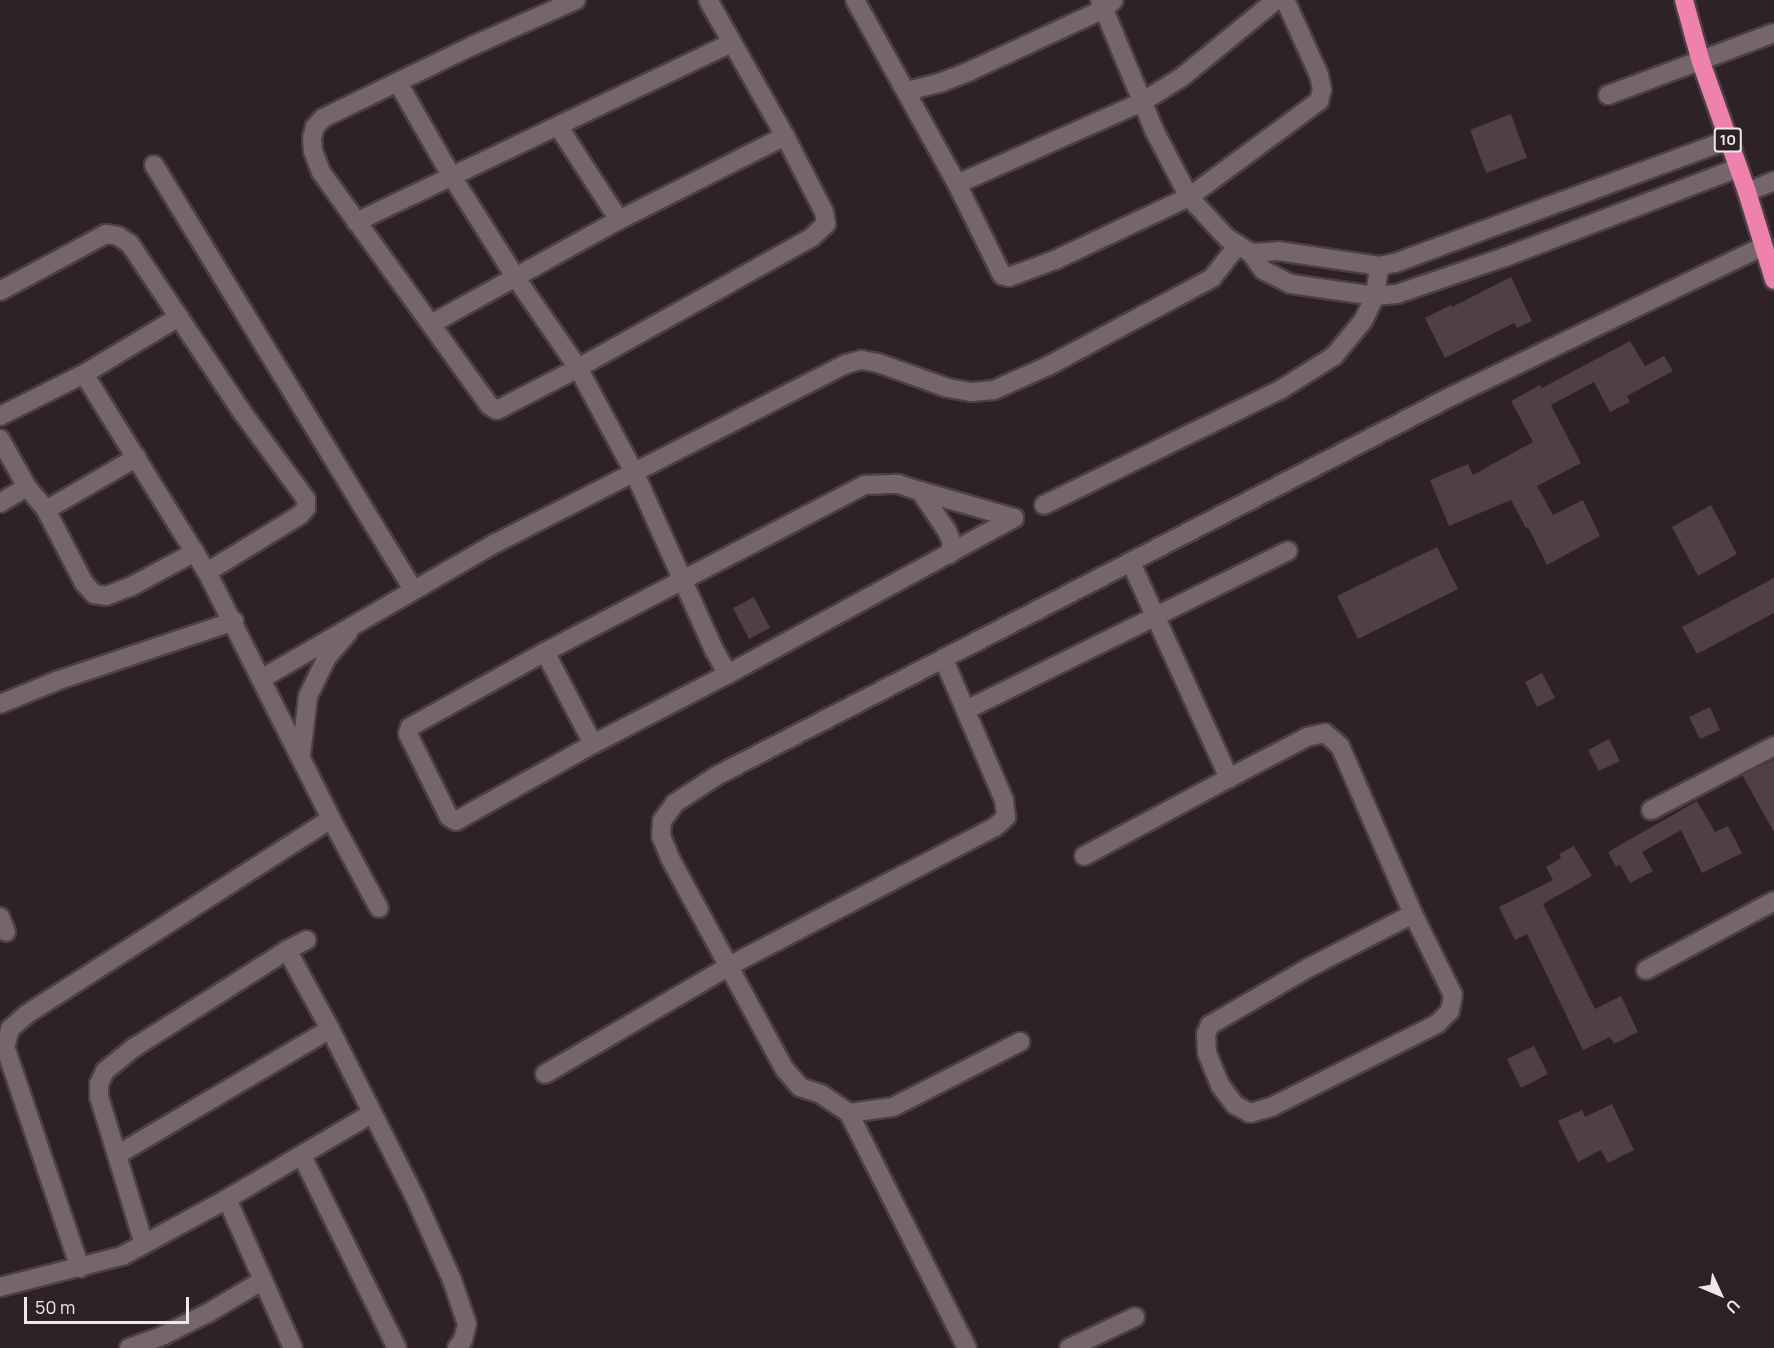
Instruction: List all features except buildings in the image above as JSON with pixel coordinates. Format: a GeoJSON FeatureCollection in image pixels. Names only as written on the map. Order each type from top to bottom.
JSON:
{"type":"FeatureCollection","features":[{"type":"Feature","properties":{"kind":"highway","name":"10"},"geometry":{"type":"LineString","coordinates":[[1684,0],[1701,62],[1747,192],[1774,280]]}},
{"type":"Feature","properties":{"kind":"street"},"geometry":{"type":"LineString","coordinates":[[576,0],[472,46],[323,118],[315,127],[313,151],[321,172],[489,405],[497,410],[578,368],[823,230],[826,224],[824,212],[785,136],[708,0]]}},
{"type":"Feature","properties":{"kind":"street"},"geometry":{"type":"LineString","coordinates":[[957,184],[1142,102],[1182,77],[1276,0]]}},
{"type":"Feature","properties":{"kind":"street"},"geometry":{"type":"LineString","coordinates":[[862,2],[957,184],[997,267],[1002,275],[1010,277],[1055,260],[1190,197],[1319,101],[1322,90],[1319,75],[1285,0]]}},
{"type":"Feature","properties":{"kind":"street"},"geometry":{"type":"LineString","coordinates":[[907,91],[970,71],[1106,3],[1142,102],[1175,172],[1190,197],[1227,238],[1245,249],[1263,270],[1292,284],[1375,296],[1397,294],[1738,168]]}},
{"type":"Feature","properties":{"kind":"street"},"geometry":{"type":"LineString","coordinates":[[1608,95],[1774,33]]}},
{"type":"Feature","properties":{"kind":"street"},"geometry":{"type":"LineString","coordinates":[[356,222],[732,43]]}},
{"type":"Feature","properties":{"kind":"street"},"geometry":{"type":"LineString","coordinates":[[398,83],[451,175],[516,278],[578,368],[635,474],[710,640],[728,674]]}},
{"type":"Feature","properties":{"kind":"street"},"geometry":{"type":"LineString","coordinates":[[558,126],[619,220]]}},
{"type":"Feature","properties":{"kind":"street"},"geometry":{"type":"LineString","coordinates":[[431,324],[619,220],[785,136]]}},
{"type":"Feature","properties":{"kind":"street"},"geometry":{"type":"LineString","coordinates":[[261,679],[496,543],[635,474],[819,377],[861,360],[878,363],[948,387],[971,392],[994,390],[1048,366],[1212,278],[1245,249],[1287,251],[1379,266],[1395,263],[1727,140]]}},
{"type":"Feature","properties":{"kind":"street"},"geometry":{"type":"LineString","coordinates":[[154,165],[413,589]]}},
{"type":"Feature","properties":{"kind":"street"},"geometry":{"type":"LineString","coordinates":[[1747,192],[1774,181]]}},
{"type":"Feature","properties":{"kind":"street"},"geometry":{"type":"LineString","coordinates":[[1518,219],[1526,247]]}},
{"type":"Feature","properties":{"kind":"street"},"geometry":{"type":"LineString","coordinates":[[0,291],[106,234],[118,236],[130,244],[242,412],[306,499],[306,508],[300,515],[207,572]]}},
{"type":"Feature","properties":{"kind":"street"},"geometry":{"type":"LineString","coordinates":[[967,1348],[849,1113],[821,1094],[800,1087],[785,1070],[670,858],[662,836],[662,821],[675,803],[718,775],[1452,396],[1763,246]]}},
{"type":"Feature","properties":{"kind":"street"},"geometry":{"type":"LineString","coordinates":[[1044,505],[1280,390],[1334,356],[1363,321],[1375,296],[1379,266]]}},
{"type":"Feature","properties":{"kind":"street"},"geometry":{"type":"LineString","coordinates":[[0,416],[84,374],[179,317]]}},
{"type":"Feature","properties":{"kind":"street"},"geometry":{"type":"LineString","coordinates":[[84,374],[207,572],[234,621],[331,819],[379,908]]}},
{"type":"Feature","properties":{"kind":"street"},"geometry":{"type":"LineString","coordinates":[[0,439],[27,487],[46,510],[84,583],[94,594],[106,596],[130,587],[195,552]]}},
{"type":"Feature","properties":{"kind":"street"},"geometry":{"type":"LineString","coordinates":[[46,510],[137,458]]}},
{"type":"Feature","properties":{"kind":"street"},"geometry":{"type":"LineString","coordinates":[[865,484],[898,484],[1014,518],[728,674],[593,744],[456,821],[449,817],[410,738],[410,727],[545,652],[685,581],[865,484]]}},
{"type":"Feature","properties":{"kind":"street"},"geometry":{"type":"LineString","coordinates":[[0,503],[27,487]]}},
{"type":"Feature","properties":{"kind":"street"},"geometry":{"type":"LineString","coordinates":[[920,491],[947,531],[952,543],[949,555]]}},
{"type":"Feature","properties":{"kind":"street"},"geometry":{"type":"LineString","coordinates":[[966,710],[1077,658],[1154,616],[1288,552]]}},
{"type":"Feature","properties":{"kind":"street"},"geometry":{"type":"LineString","coordinates":[[1131,562],[1228,778]]}},
{"type":"Feature","properties":{"kind":"street"},"geometry":{"type":"LineString","coordinates":[[0,704],[59,680],[234,621]]}},
{"type":"Feature","properties":{"kind":"street"},"geometry":{"type":"LineString","coordinates":[[301,757],[308,696],[327,657],[358,622]]}},
{"type":"Feature","properties":{"kind":"street"},"geometry":{"type":"LineString","coordinates":[[545,652],[593,744]]}},
{"type":"Feature","properties":{"kind":"street"},"geometry":{"type":"LineString","coordinates":[[545,1074],[729,966],[995,827],[1006,817],[1004,800],[944,660]]}},
{"type":"Feature","properties":{"kind":"street"},"geometry":{"type":"LineString","coordinates":[[1084,856],[1307,737],[1325,733],[1340,746],[1413,914],[1453,995],[1450,1011],[1437,1024],[1271,1107],[1250,1113],[1235,1105],[1220,1084],[1207,1052],[1206,1034],[1210,1025],[1308,969],[1413,914]]}},
{"type":"Feature","properties":{"kind":"street"},"geometry":{"type":"LineString","coordinates":[[1651,810],[1774,746]]}},
{"type":"Feature","properties":{"kind":"street"},"geometry":{"type":"LineString","coordinates":[[80,1268],[5,1047],[10,1029],[27,1014],[331,819]]}},
{"type":"Feature","properties":{"kind":"street"},"geometry":{"type":"LineString","coordinates":[[1646,970],[1774,901]]}},
{"type":"Feature","properties":{"kind":"street"},"geometry":{"type":"LineString","coordinates":[[144,1244],[99,1098],[99,1083],[105,1071],[135,1047],[287,950],[307,940]]}},
{"type":"Feature","properties":{"kind":"street"},"geometry":{"type":"LineString","coordinates":[[287,950],[330,1029],[414,1195],[466,1318],[466,1333],[457,1348]]}},
{"type":"Feature","properties":{"kind":"street"},"geometry":{"type":"LineString","coordinates":[[117,1155],[330,1029]]}},
{"type":"Feature","properties":{"kind":"street"},"geometry":{"type":"LineString","coordinates":[[849,1113],[893,1107],[1020,1042]]}},
{"type":"Feature","properties":{"kind":"street"},"geometry":{"type":"LineString","coordinates":[[0,1287],[122,1256],[227,1199],[371,1114]]}},
{"type":"Feature","properties":{"kind":"street"},"geometry":{"type":"LineString","coordinates":[[302,1156],[397,1348]]}},
{"type":"Feature","properties":{"kind":"street"},"geometry":{"type":"LineString","coordinates":[[227,1199],[292,1348]]}},
{"type":"Feature","properties":{"kind":"street"},"geometry":{"type":"LineString","coordinates":[[129,1348],[166,1342],[208,1313],[262,1281]]}},
{"type":"Feature","properties":{"kind":"street"},"geometry":{"type":"LineString","coordinates":[[1069,1348],[1135,1317]]}}]}
